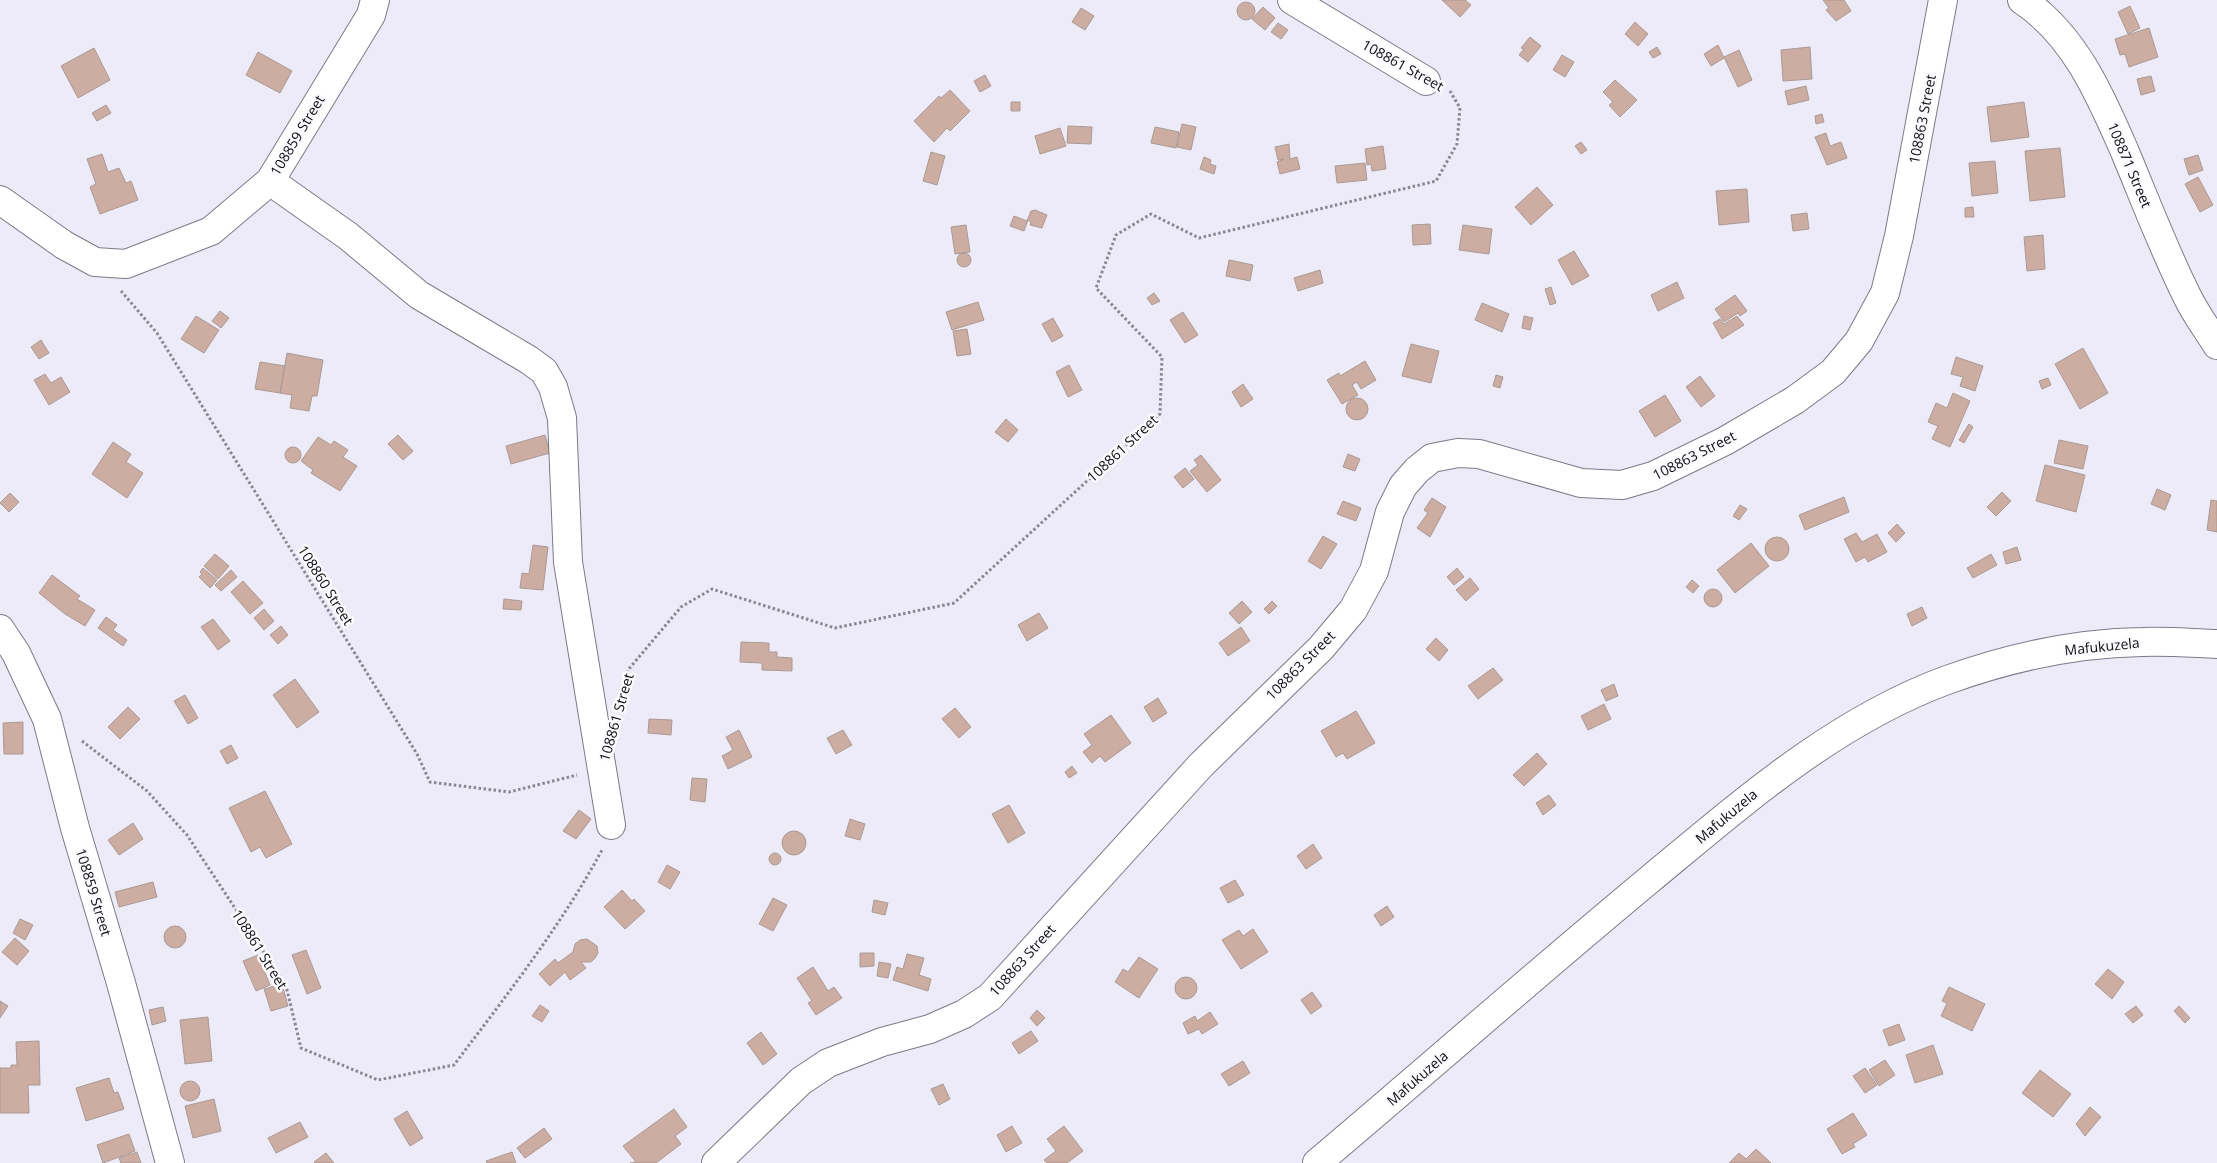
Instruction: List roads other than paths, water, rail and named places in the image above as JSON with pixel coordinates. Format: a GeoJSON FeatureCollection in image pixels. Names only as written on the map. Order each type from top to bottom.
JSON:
{"type":"FeatureCollection","features":[{"type":"Feature","properties":{"kind":"street","name":"108859 Street"},"geometry":{"type":"LineString","coordinates":[[0,200],[64,245],[96,262],[126,264],[211,230],[270,181],[370,15],[375,0]]}},
{"type":"Feature","properties":{"kind":"street","name":"108861 Street"},"geometry":{"type":"LineString","coordinates":[[1292,0],[1426,81]]}},
{"type":"Feature","properties":{"kind":"street","name":"108863 Street"},"geometry":{"type":"LineString","coordinates":[[716,1163],[802,1081],[828,1062],[882,1042],[930,1029],[964,1014],[990,996],[1201,765],[1321,648],[1352,610],[1374,571],[1390,512],[1403,486],[1417,470],[1432,458],[1458,453],[1479,454],[1581,483],[1622,485],[1653,476],[1725,440],[1795,400],[1833,372],[1859,341],[1885,293],[1901,227],[1943,0]]}},
{"type":"Feature","properties":{"kind":"street","name":"108871 Street"},"geometry":{"type":"LineString","coordinates":[[2027,2],[2081,62],[2103,101],[2187,298],[2217,345]]}},
{"type":"Feature","properties":{"kind":"street"},"geometry":{"type":"LineString","coordinates":[[270,181],[348,236],[419,295],[529,360],[544,371],[553,387],[562,418],[568,562],[611,825]]}},
{"type":"Feature","properties":{"kind":"street","name":"108859 Street"},"geometry":{"type":"LineString","coordinates":[[0,629],[16,653],[47,719],[75,828],[121,983],[170,1163]]}},
{"type":"Feature","properties":{"kind":"street","name":"Mafukuzela"},"geometry":{"type":"LineString","coordinates":[[1318,1163],[1598,922],[1762,786],[1866,716],[1947,680],[2017,659],[2080,647],[2141,642],[2217,644]]}}]}
